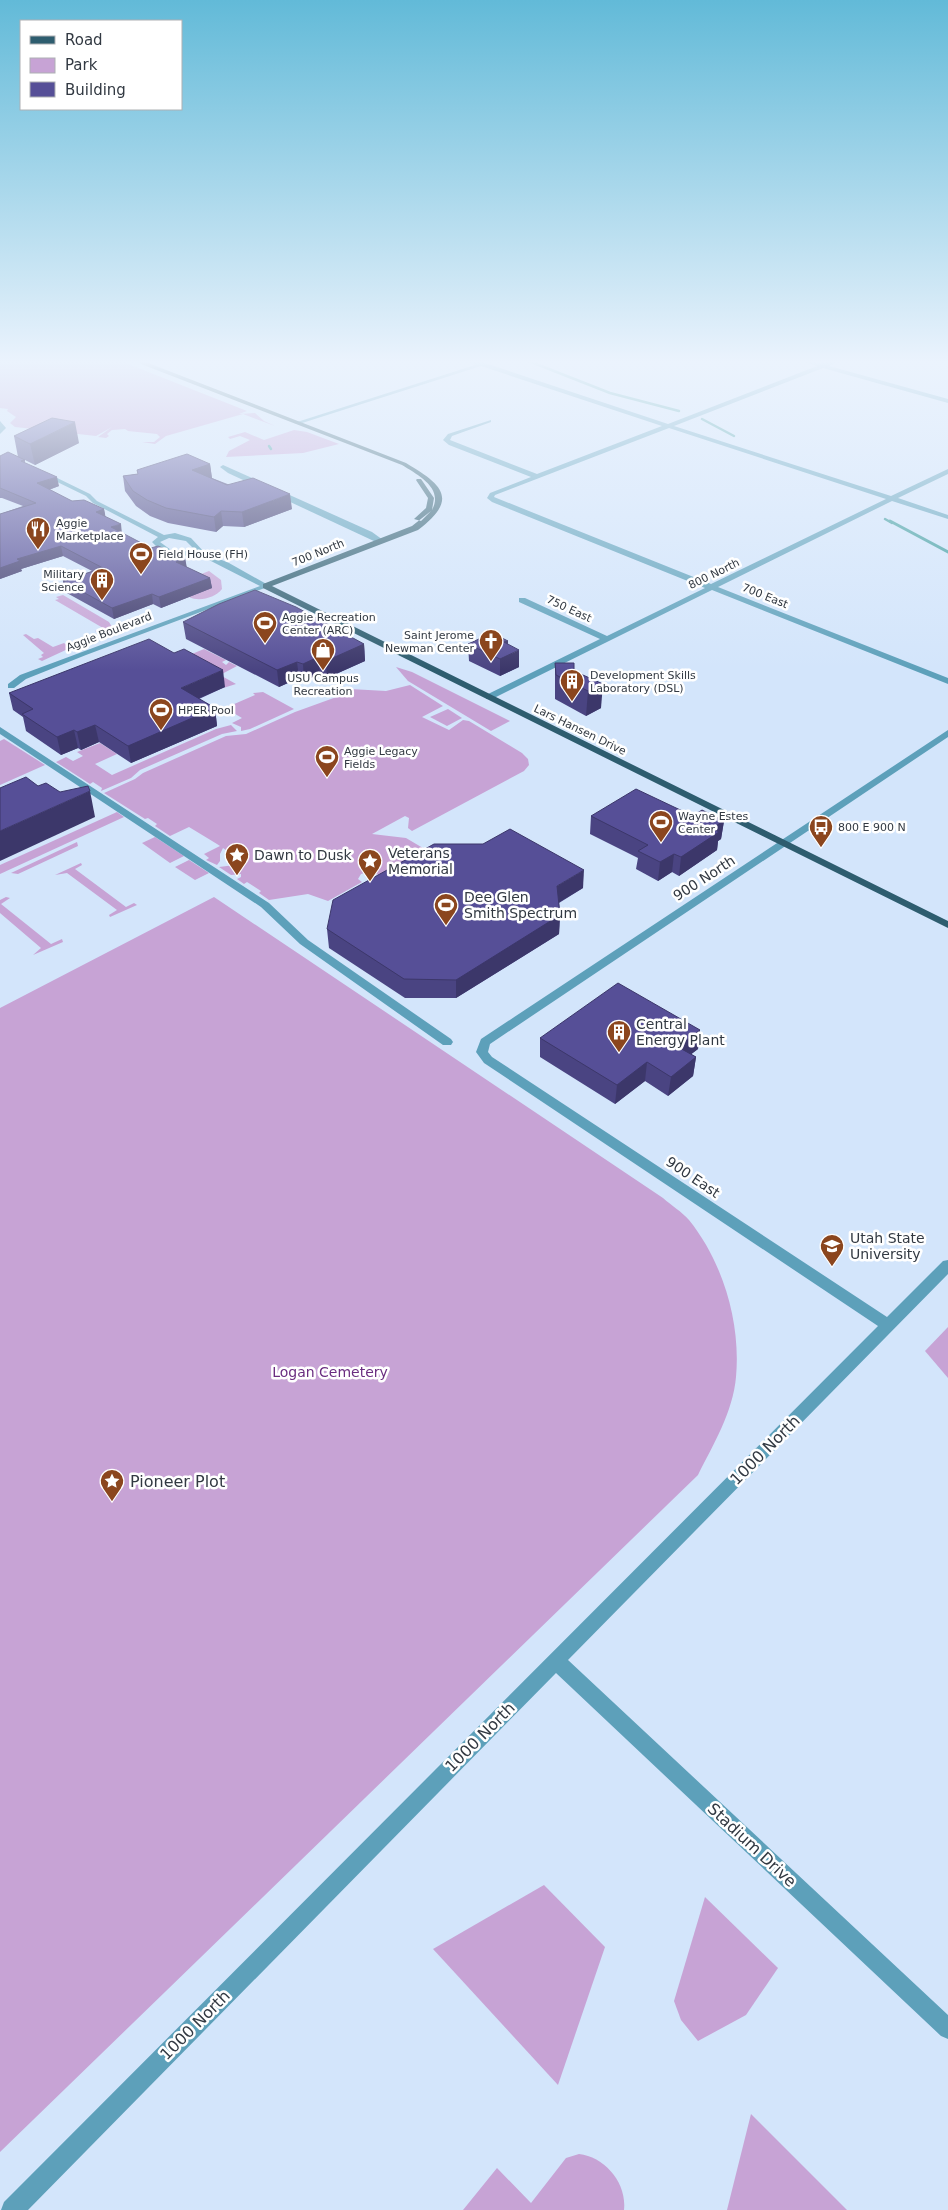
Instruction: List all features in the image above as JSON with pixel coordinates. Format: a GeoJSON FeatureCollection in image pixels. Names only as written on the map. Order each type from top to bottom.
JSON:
{"type":"FeatureCollection","features":[{"type":"Feature","properties":{"kind":"main road","name":"700 North"},"geometry":{"type":"LineString","coordinates":[[266,586],[379,540],[422,517],[429,509],[431,498],[420,482],[393,463]]}},
{"type":"Feature","properties":{"kind":"main road","name":"700 North"},"geometry":{"type":"LineString","coordinates":[[379,540],[398,536],[429,519],[437,510],[441,498],[437,490],[418,472],[402,463]]}},
{"type":"Feature","properties":{"kind":"main road","name":"Lars Hansen Drive"},"geometry":{"type":"LineString","coordinates":[[266,586],[948,925]]}},
{"type":"Feature","properties":{"kind":"street"},"geometry":{"type":"LineString","coordinates":[[503,463],[538,476],[572,463]]}},
{"type":"Feature","properties":{"kind":"street"},"geometry":{"type":"LineString","coordinates":[[782,463],[948,517]]}},
{"type":"Feature","properties":{"kind":"street"},"geometry":{"type":"LineString","coordinates":[[223,467],[230,472],[379,540]]}},
{"type":"Feature","properties":{"kind":"street","name":"800 North"},"geometry":{"type":"LineString","coordinates":[[489,697],[948,471]]}},
{"type":"Feature","properties":{"kind":"street"},"geometry":{"type":"LineString","coordinates":[[47,475],[163,537]]}},
{"type":"Feature","properties":{"kind":"street","name":"700 East"},"geometry":{"type":"LineString","coordinates":[[538,476],[492,494],[490,498],[948,681]]}},
{"type":"Feature","properties":{"kind":"street"},"geometry":{"type":"LineString","coordinates":[[179,536],[191,540],[172,542],[165,549],[156,544],[163,537],[179,536]]}},
{"type":"Feature","properties":{"kind":"street","name":"Lars Hansen Drive"},"geometry":{"type":"LineString","coordinates":[[191,540],[198,546],[202,555]]}},
{"type":"Feature","properties":{"kind":"street","name":"Lars Hansen Drive"},"geometry":{"type":"LineString","coordinates":[[165,549],[186,554],[202,555],[266,586]]}},
{"type":"Feature","properties":{"kind":"street","name":"Aggie Boulevard"},"geometry":{"type":"LineString","coordinates":[[0,690],[28,682],[155,633],[201,614],[217,604],[266,586]]}},
{"type":"Feature","properties":{"kind":"street","name":"750 East"},"geometry":{"type":"LineString","coordinates":[[522,600],[607,639]]}},
{"type":"Feature","properties":{"kind":"street"},"geometry":{"type":"LineString","coordinates":[[0,730],[265,905],[304,942],[447,1042]]}},
{"type":"Feature","properties":{"kind":"street","name":"900 North"},"geometry":{"type":"LineString","coordinates":[[482,1052],[485,1042],[948,733]]}},
{"type":"Feature","properties":{"kind":"street","name":"900 East"},"geometry":{"type":"LineString","coordinates":[[482,1052],[488,1060],[888,1326]]}},
{"type":"Feature","properties":{"kind":"street","name":"1000 North"},"geometry":{"type":"LineString","coordinates":[[12,2210],[948,1265]]}},
{"type":"Feature","properties":{"kind":"street","name":"Stadium Drive"},"geometry":{"type":"LineString","coordinates":[[556,1661],[948,2029]]}},
{"type":"Feature","properties":{"kind":"green space"},"geometry":{"type":"Polygon","coordinates":[[[209,571],[221,580],[222,589],[215,595],[207,598],[197,599],[189,597],[191,578],[209,571]]]}},
{"type":"Feature","properties":{"kind":"green space"},"geometry":{"type":"Polygon","coordinates":[[[63,595],[109,622],[112,627],[111,633],[104,636],[95,631],[103,628],[55,600],[59,599],[56,597],[63,595]]]}},
{"type":"Feature","properties":{"kind":"green space"},"geometry":{"type":"Polygon","coordinates":[[[26,634],[34,639],[38,638],[53,647],[64,643],[70,648],[42,661],[38,659],[43,657],[41,655],[44,653],[23,635],[26,634]]]}},
{"type":"Feature","properties":{"kind":"green space"},"geometry":{"type":"Polygon","coordinates":[[[204,649],[226,660],[222,662],[226,665],[229,662],[237,666],[220,675],[236,684],[220,689],[225,687],[187,656],[204,649]]]}},
{"type":"Feature","properties":{"kind":"green space"},"geometry":{"type":"Polygon","coordinates":[[[396,667],[412,672],[510,721],[491,731],[408,681],[396,667]]]}},
{"type":"Feature","properties":{"kind":"green space","name":"Aggie Legacy Fields"},"geometry":{"type":"Polygon","coordinates":[[[410,685],[443,706],[422,717],[449,730],[463,720],[469,721],[522,753],[528,759],[529,765],[524,771],[412,831],[408,828],[409,818],[405,816],[372,834],[406,838],[428,851],[382,877],[371,871],[361,874],[358,879],[362,882],[328,901],[308,894],[269,900],[259,893],[261,891],[247,882],[244,884],[237,879],[241,877],[241,874],[231,875],[219,867],[235,865],[242,861],[223,848],[217,865],[206,860],[209,858],[204,854],[220,846],[217,844],[189,827],[170,836],[155,826],[157,824],[148,818],[145,819],[104,793],[135,779],[143,773],[226,736],[246,734],[295,712],[342,695],[345,693],[340,690],[342,689],[348,692],[350,689],[386,691],[410,685]]]}},
{"type":"Feature","properties":{"kind":"green space"},"geometry":{"type":"Polygon","coordinates":[[[263,692],[294,709],[250,729],[241,731],[241,727],[232,723],[242,718],[225,708],[255,695],[253,693],[263,692]]]}},
{"type":"Feature","properties":{"kind":"green space"},"geometry":{"type":"Polygon","coordinates":[[[448,709],[462,718],[447,726],[430,717],[448,709]]]}},
{"type":"Feature","properties":{"kind":"green space"},"geometry":{"type":"Polygon","coordinates":[[[231,725],[237,731],[222,734],[140,770],[131,778],[101,791],[102,788],[93,782],[90,784],[56,762],[66,757],[73,761],[83,756],[77,752],[100,743],[117,754],[95,764],[112,775],[216,729],[231,725]]]}},
{"type":"Feature","properties":{"kind":"green space"},"geometry":{"type":"Polygon","coordinates":[[[4,739],[45,765],[0,785],[0,741],[4,739]]]}},
{"type":"Feature","properties":{"kind":"green space"},"geometry":{"type":"Polygon","coordinates":[[[117,812],[124,817],[0,874],[0,865],[117,812]]]}},
{"type":"Feature","properties":{"kind":"green space"},"geometry":{"type":"Polygon","coordinates":[[[155,837],[184,856],[170,863],[142,843],[155,837]]]}},
{"type":"Feature","properties":{"kind":"green space"},"geometry":{"type":"Polygon","coordinates":[[[77,842],[78,846],[18,874],[11,873],[77,842]]]}},
{"type":"Feature","properties":{"kind":"green space"},"geometry":{"type":"Polygon","coordinates":[[[189,860],[209,873],[195,880],[175,867],[189,860]]]}},
{"type":"Feature","properties":{"kind":"green space"},"geometry":{"type":"Polygon","coordinates":[[[81,863],[82,865],[75,869],[126,907],[134,903],[137,905],[110,917],[109,915],[117,910],[67,873],[55,875],[81,863]]]}},
{"type":"Feature","properties":{"kind":"green space"},"geometry":{"type":"Polygon","coordinates":[[[6,897],[10,898],[1,904],[51,944],[62,939],[63,942],[33,955],[41,948],[0,913],[0,900],[6,897]]]}},
{"type":"Feature","properties":{"kind":"green space","name":"Logan Cemetery"},"geometry":{"type":"Polygon","coordinates":[[[214,897],[663,1198],[686,1217],[701,1237],[711,1255],[727,1294],[736,1336],[737,1356],[734,1390],[727,1415],[698,1475],[0,2152],[0,1008],[214,897]]]}},
{"type":"Feature","properties":{"kind":"green space"},"geometry":{"type":"Polygon","coordinates":[[[948,1327],[948,1378],[925,1351],[948,1327]]]}},
{"type":"Feature","properties":{"kind":"green space"},"geometry":{"type":"Polygon","coordinates":[[[544,1885],[605,1947],[558,2085],[433,1949],[544,1885]]]}},
{"type":"Feature","properties":{"kind":"green space"},"geometry":{"type":"Polygon","coordinates":[[[705,1897],[778,1968],[746,2015],[698,2041],[681,2020],[674,2001],[705,1897]]]}},
{"type":"Feature","properties":{"kind":"green space"},"geometry":{"type":"Polygon","coordinates":[[[751,2114],[847,2210],[727,2210],[751,2114]]]}},
{"type":"Feature","properties":{"kind":"green space"},"geometry":{"type":"Polygon","coordinates":[[[579,2154],[597,2160],[612,2173],[622,2190],[624,2210],[463,2210],[497,2168],[531,2203],[566,2158],[579,2154]]]}},
{"type":"Feature","properties":{"kind":"building"},"geometry":{"type":"Polygon","coordinates":[[[0,463],[26,463],[57,477],[37,483],[72,501],[84,500],[104,509],[96,512],[121,524],[111,527],[151,548],[158,546],[185,558],[176,562],[210,578],[159,597],[152,594],[112,608],[63,581],[103,568],[61,546],[17,559],[20,561],[0,568],[0,514],[36,503],[0,488],[0,463]]]}},
{"type":"Feature","properties":{"kind":"building"},"geometry":{"type":"Polygon","coordinates":[[[158,463],[208,463],[210,464],[192,470],[227,485],[253,478],[290,494],[242,512],[221,511],[214,517],[166,508],[147,500],[133,491],[123,476],[138,474],[137,470],[158,463]]]}},
{"type":"Feature","properties":{"kind":"building","name":"Aggie Recreation Center (ARC)"},"geometry":{"type":"Polygon","coordinates":[[[255,590],[296,607],[364,644],[326,661],[318,657],[303,664],[297,662],[277,670],[183,622],[219,604],[255,590]]]}},
{"type":"Feature","properties":{"kind":"building"},"geometry":{"type":"Polygon","coordinates":[[[492,633],[508,641],[504,642],[519,650],[500,659],[468,644],[492,633]]]}},
{"type":"Feature","properties":{"kind":"building"},"geometry":{"type":"Polygon","coordinates":[[[149,639],[174,653],[184,649],[223,670],[181,688],[215,708],[128,746],[95,725],[77,732],[74,730],[57,737],[22,714],[33,709],[9,693],[149,639]]]}},
{"type":"Feature","properties":{"kind":"building"},"geometry":{"type":"Polygon","coordinates":[[[555,663],[574,663],[574,671],[603,684],[588,691],[556,675],[555,663]]]}},
{"type":"Feature","properties":{"kind":"building"},"geometry":{"type":"Polygon","coordinates":[[[26,777],[38,786],[46,783],[60,792],[88,786],[90,791],[0,831],[0,788],[26,777]]]}},
{"type":"Feature","properties":{"kind":"building"},"geometry":{"type":"Polygon","coordinates":[[[636,789],[693,816],[702,810],[724,821],[712,828],[719,832],[681,857],[674,854],[660,862],[638,851],[648,845],[591,816],[636,789]]]}},
{"type":"Feature","properties":{"kind":"building","name":"Dee Glen Smith Spectrum"},"geometry":{"type":"Polygon","coordinates":[[[510,829],[584,870],[557,886],[560,915],[456,980],[404,979],[327,929],[333,900],[434,844],[483,844],[510,829]]]}},
{"type":"Feature","properties":{"kind":"building","name":"Central Energy Plant"},"geometry":{"type":"Polygon","coordinates":[[[618,983],[700,1030],[678,1047],[696,1057],[671,1077],[647,1062],[617,1085],[540,1038],[618,983]]]}},
{"type":"Feature","properties":{"kind":"waterway"},"geometry":{"type":"LineString","coordinates":[[885,519],[892,523]]}},
{"type":"Feature","properties":{"kind":"waterway"},"geometry":{"type":"LineString","coordinates":[[890,521],[948,552]]}},
{"type":"Feature","properties":{"kind":"place","name":"Aggie Marketplace"},"geometry":{"type":"Point","coordinates":[38,550]}},
{"type":"Feature","properties":{"kind":"place","name":"Field House (FH)"},"geometry":{"type":"Point","coordinates":[141,575]}},
{"type":"Feature","properties":{"kind":"place","name":"Military Science"},"geometry":{"type":"Point","coordinates":[102,601]}},
{"type":"Feature","properties":{"kind":"place","name":"Aggie Recreation Center (ARC)"},"geometry":{"type":"Point","coordinates":[265,644]}},
{"type":"Feature","properties":{"kind":"place","name":"Saint Jerome Newman Center"},"geometry":{"type":"Point","coordinates":[491,662]}},
{"type":"Feature","properties":{"kind":"place","name":"USU Campus Recreation"},"geometry":{"type":"Point","coordinates":[323,671]}},
{"type":"Feature","properties":{"kind":"place","name":"Development Skills Laboratory (DSL)"},"geometry":{"type":"Point","coordinates":[572,702]}},
{"type":"Feature","properties":{"kind":"place","name":"HPER Pool"},"geometry":{"type":"Point","coordinates":[161,731]}},
{"type":"Feature","properties":{"kind":"place","name":"Aggie Legacy Fields"},"geometry":{"type":"Point","coordinates":[327,778]}},
{"type":"Feature","properties":{"kind":"place","name":"Wayne Estes Center"},"geometry":{"type":"Point","coordinates":[661,843]}},
{"type":"Feature","properties":{"kind":"place","name":"800 E 900 N"},"geometry":{"type":"Point","coordinates":[821,848]}},
{"type":"Feature","properties":{"kind":"place","name":"Dawn to Dusk"},"geometry":{"type":"Point","coordinates":[237,876]}},
{"type":"Feature","properties":{"kind":"place","name":"Veterans Memorial"},"geometry":{"type":"Point","coordinates":[370,882]}},
{"type":"Feature","properties":{"kind":"place","name":"Dee Glen Smith Spectrum"},"geometry":{"type":"Point","coordinates":[446,926]}},
{"type":"Feature","properties":{"kind":"place","name":"Central Energy Plant"},"geometry":{"type":"Point","coordinates":[619,1053]}},
{"type":"Feature","properties":{"kind":"place","name":"Utah State University"},"geometry":{"type":"Point","coordinates":[832,1267]}},
{"type":"Feature","properties":{"kind":"place","name":"Pioneer Plot"},"geometry":{"type":"Point","coordinates":[112,1502]}}]}
